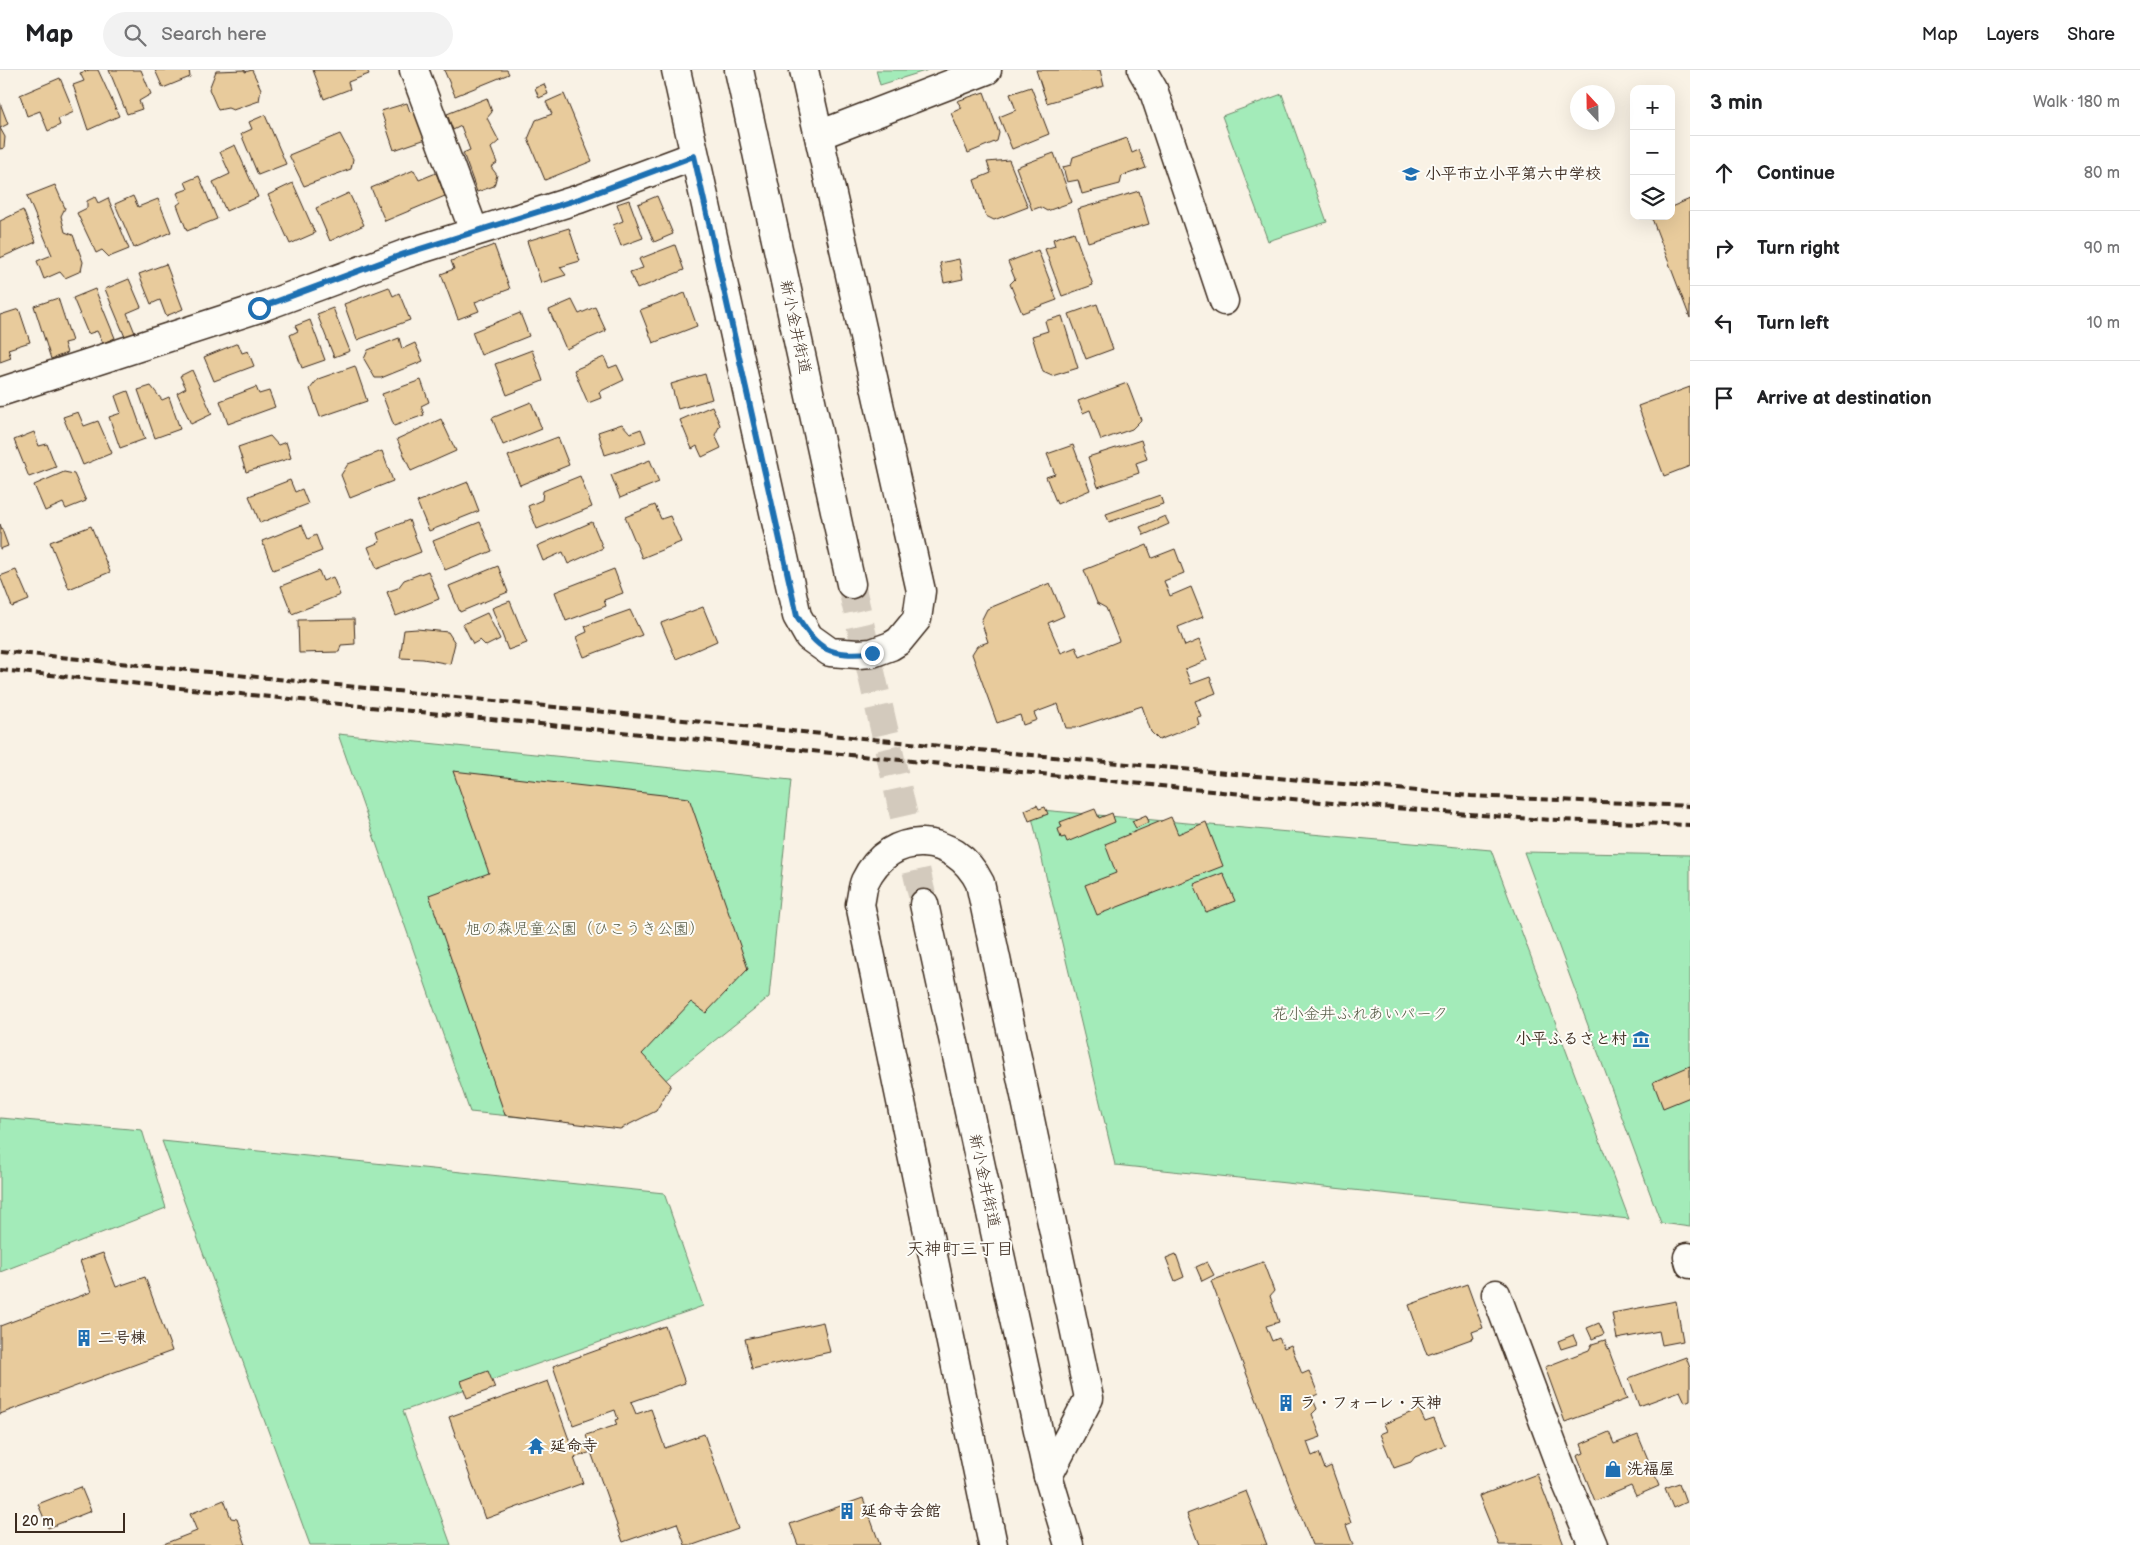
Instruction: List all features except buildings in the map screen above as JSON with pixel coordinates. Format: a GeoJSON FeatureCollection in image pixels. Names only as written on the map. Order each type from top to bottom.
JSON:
{"type":"FeatureCollection","features":[{"type":"Feature","properties":{"kind":"street"},"geometry":{"type":"LineString","coordinates":[[414,70],[474,231]]}},
{"type":"Feature","properties":{"kind":"street"},"geometry":{"type":"LineString","coordinates":[[676,70],[797,616],[810,637],[830,652],[872,653],[899,641],[908,630],[917,618],[921,591],[804,70]]}},
{"type":"Feature","properties":{"kind":"street","name":"新小金井街道"},"geometry":{"type":"LineString","coordinates":[[739,70],[851,584]]}},
{"type":"Feature","properties":{"kind":"street"},"geometry":{"type":"LineString","coordinates":[[819,135],[987,70]]}},
{"type":"Feature","properties":{"kind":"street"},"geometry":{"type":"LineString","coordinates":[[1142,70],[1153,89],[1224,300]]}},
{"type":"Feature","properties":{"kind":"street"},"geometry":{"type":"LineString","coordinates":[[0,392],[259,308],[404,254],[579,199],[694,156]]}},
{"type":"Feature","properties":{"kind":"street"},"geometry":{"type":"LineString","coordinates":[[993,1545],[860,904],[865,882],[874,867],[895,850],[910,844],[927,843],[945,847],[964,860],[974,870],[980,883],[1089,1398],[1048,1476]]}},
{"type":"Feature","properties":{"kind":"street","name":"新小金井街道"},"geometry":{"type":"LineString","coordinates":[[924,904],[1048,1476],[1069,1545]]}},
{"type":"Feature","properties":{"kind":"street"},"geometry":{"type":"LineString","coordinates":[[1496,1294],[1567,1484],[1593,1545]]}},
{"type":"Feature","properties":{"kind":"green space"},"geometry":{"type":"Polygon","coordinates":[[[876,70],[928,70],[880,85],[876,70]]]}},
{"type":"Feature","properties":{"kind":"green space"},"geometry":{"type":"Polygon","coordinates":[[[1282,94],[1327,222],[1268,241],[1222,116],[1282,94]]]}},
{"type":"Feature","properties":{"kind":"green space","name":"旭の森児童公園（ひこうき公園）"},"geometry":{"type":"Polygon","coordinates":[[[338,734],[791,780],[769,997],[608,1126],[470,1112],[338,734]]]}},
{"type":"Feature","properties":{"kind":"green space","name":"花小金井ふれあいパーク"},"geometry":{"type":"Polygon","coordinates":[[[1030,809],[1491,850],[1629,1219],[1115,1165],[1030,809]]]}},
{"type":"Feature","properties":{"kind":"green space","name":"小平ふるさと村"},"geometry":{"type":"Polygon","coordinates":[[[1524,852],[1690,855],[1690,1227],[1661,1223],[1524,852]]]}},
{"type":"Feature","properties":{"kind":"green space"},"geometry":{"type":"Polygon","coordinates":[[[0,1118],[142,1130],[166,1208],[0,1272],[0,1118]]]}},
{"type":"Feature","properties":{"kind":"green space"},"geometry":{"type":"Polygon","coordinates":[[[162,1141],[664,1193],[703,1306],[403,1411],[451,1545],[310,1545],[162,1141]]]}},
{"type":"Feature","properties":{"kind":"tunnel"},"geometry":{"type":"LineString","coordinates":[[851,584],[924,904]]}},
{"type":"Feature","properties":{"kind":"railway"},"geometry":{"type":"LineString","coordinates":[[0,651],[990,751],[1471,796],[1690,806]]}},
{"type":"Feature","properties":{"kind":"railway"},"geometry":{"type":"LineString","coordinates":[[0,670],[1332,803],[1532,819],[1690,825]]}},
{"type":"Feature","properties":{"kind":"place","name":"小平市立小平第六中学校"},"geometry":{"type":"Point","coordinates":[1411,174]}},
{"type":"Feature","properties":{"kind":"place","name":"小平ふるさと村"},"geometry":{"type":"Point","coordinates":[1641,1039]}},
{"type":"Feature","properties":{"kind":"place","name":"二号棟"},"geometry":{"type":"Point","coordinates":[84,1338]}},
{"type":"Feature","properties":{"kind":"place","name":"ラ・フォーレ・天神"},"geometry":{"type":"Point","coordinates":[1286,1403]}},
{"type":"Feature","properties":{"kind":"place","name":"延命寺"},"geometry":{"type":"Point","coordinates":[536,1446]}},
{"type":"Feature","properties":{"kind":"place","name":"洗福屋"},"geometry":{"type":"Point","coordinates":[1613,1469]}},
{"type":"Feature","properties":{"kind":"place","name":"延命寺会館"},"geometry":{"type":"Point","coordinates":[847,1511]}},
{"type":"Feature","properties":{"kind":"district","name":"天神町三丁目"},"geometry":{"type":"Point","coordinates":[960,1249]}},
{"type":"Feature","properties":{"kind":"route"},"geometry":{"type":"LineString","coordinates":[[259,308],[404,254],[579,199],[694,156],[797,616],[810,637],[830,652],[872,653]]}}]}
